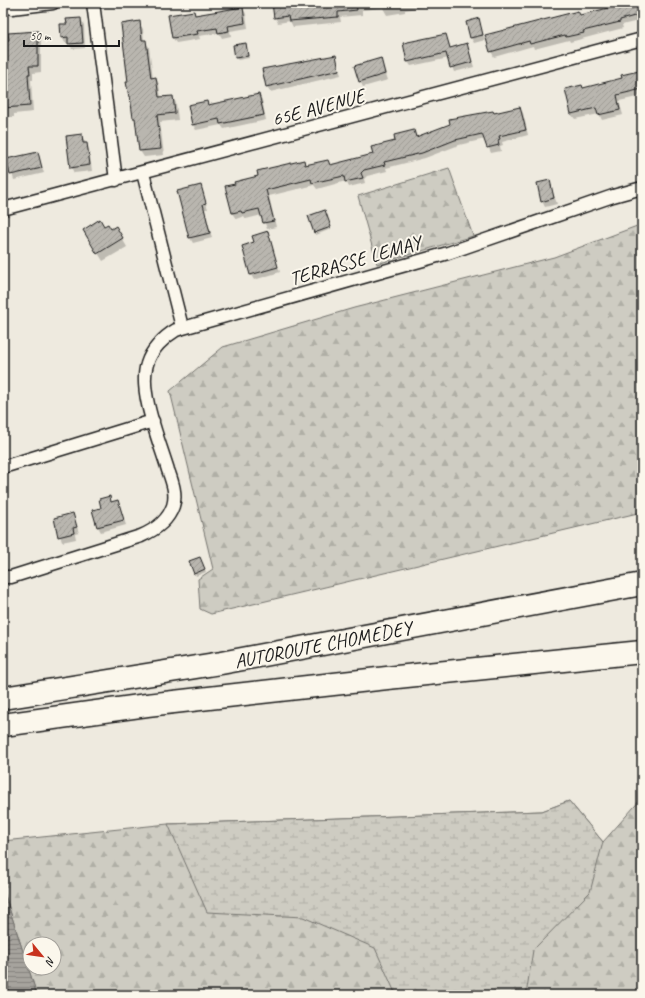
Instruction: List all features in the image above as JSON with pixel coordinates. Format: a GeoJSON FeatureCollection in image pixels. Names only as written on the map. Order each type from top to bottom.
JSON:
{"type":"FeatureCollection","features":[{"type":"Feature","properties":{"kind":"highway","name":"AUTOROUTE CHOMEDEY"},"geometry":{"type":"LineString","coordinates":[[3,698],[221,663],[642,584]]}},
{"type":"Feature","properties":{"kind":"highway","name":"AUTOROUTE CHOMEDEY"},"geometry":{"type":"LineString","coordinates":[[3,725],[170,703],[387,678],[642,652]]}},
{"type":"Feature","properties":{"kind":"street"},"geometry":{"type":"LineString","coordinates":[[12,8],[53,3]]}},
{"type":"Feature","properties":{"kind":"street"},"geometry":{"type":"LineString","coordinates":[[93,3],[116,180]]}},
{"type":"Feature","properties":{"kind":"street","name":"65E AVENUE"},"geometry":{"type":"LineString","coordinates":[[3,209],[143,173],[642,39]]}},
{"type":"Feature","properties":{"kind":"street"},"geometry":{"type":"LineString","coordinates":[[143,173],[182,327]]}},
{"type":"Feature","properties":{"kind":"street","name":"TERRASSE LEMAY"},"geometry":{"type":"LineString","coordinates":[[3,577],[11,577],[141,536],[157,528],[164,521],[174,506],[174,489],[153,422],[146,385],[147,364],[151,353],[172,332],[182,327],[434,257],[613,196],[642,188]]}},
{"type":"Feature","properties":{"kind":"street"},"geometry":{"type":"LineString","coordinates":[[3,467],[153,422]]}},
{"type":"Feature","properties":{"kind":"green space"},"geometry":{"type":"Polygon","coordinates":[[[449,168],[473,236],[377,264],[358,196],[449,168]]]}},
{"type":"Feature","properties":{"kind":"green space"},"geometry":{"type":"Polygon","coordinates":[[[637,226],[642,227],[642,512],[211,614],[200,609],[198,579],[213,569],[170,391],[223,347],[354,308],[554,257],[637,226]]]}},
{"type":"Feature","properties":{"kind":"green space"},"geometry":{"type":"Polygon","coordinates":[[[642,798],[642,995],[37,995],[31,976],[62,976],[62,936],[22,936],[22,948],[3,889],[3,841],[168,824],[542,811],[569,801],[603,842],[642,798]]]}},
{"type":"Feature","properties":{"kind":"green space"},"geometry":{"type":"Polygon","coordinates":[[[569,801],[603,842],[590,892],[533,950],[526,995],[396,995],[375,948],[303,917],[207,912],[168,824],[542,811],[569,801]]]}},
{"type":"Feature","properties":{"kind":"shaded area"},"geometry":{"type":"Polygon","coordinates":[[[3,889],[22,948],[22,976],[31,976],[37,995],[3,995],[3,889]]]}},
{"type":"Feature","properties":{"kind":"building"},"geometry":{"type":"Polygon","coordinates":[[[272,3],[356,3],[357,10],[338,12],[338,17],[289,21],[288,16],[274,18],[272,3]]]}},
{"type":"Feature","properties":{"kind":"building"},"geometry":{"type":"Polygon","coordinates":[[[628,3],[642,3],[642,14],[620,20],[620,22],[583,31],[584,33],[566,37],[565,35],[530,44],[529,41],[490,52],[485,35],[578,11],[580,15],[628,3]]]}},
{"type":"Feature","properties":{"kind":"building"},"geometry":{"type":"Polygon","coordinates":[[[243,7],[245,23],[228,26],[229,31],[218,33],[217,28],[197,31],[198,34],[172,38],[168,15],[194,11],[195,15],[243,7]]]}},
{"type":"Feature","properties":{"kind":"building"},"geometry":{"type":"Polygon","coordinates":[[[81,18],[83,43],[68,44],[68,37],[61,38],[60,24],[67,24],[66,19],[81,18]]]}},
{"type":"Feature","properties":{"kind":"building"},"geometry":{"type":"Polygon","coordinates":[[[479,18],[483,35],[470,38],[466,22],[479,18]]]}},
{"type":"Feature","properties":{"kind":"building"},"geometry":{"type":"Polygon","coordinates":[[[140,21],[142,40],[146,40],[151,78],[156,77],[159,97],[173,96],[175,113],[157,115],[161,149],[139,151],[135,118],[133,118],[130,96],[129,97],[126,82],[128,82],[121,24],[140,21]]]}},
{"type":"Feature","properties":{"kind":"building"},"geometry":{"type":"Polygon","coordinates":[[[38,31],[38,66],[29,66],[30,74],[28,74],[30,106],[3,108],[3,41],[9,40],[8,33],[38,31]]]}},
{"type":"Feature","properties":{"kind":"building"},"geometry":{"type":"Polygon","coordinates":[[[446,34],[450,48],[467,43],[472,62],[450,68],[446,53],[407,62],[403,43],[446,34]]]}},
{"type":"Feature","properties":{"kind":"building"},"geometry":{"type":"Polygon","coordinates":[[[246,43],[248,56],[235,58],[233,45],[246,43]]]}},
{"type":"Feature","properties":{"kind":"building"},"geometry":{"type":"Polygon","coordinates":[[[336,55],[339,70],[266,87],[262,69],[336,55]]]}},
{"type":"Feature","properties":{"kind":"building"},"geometry":{"type":"Polygon","coordinates":[[[381,58],[385,74],[359,82],[354,66],[381,58]]]}},
{"type":"Feature","properties":{"kind":"building"},"geometry":{"type":"Polygon","coordinates":[[[639,71],[642,89],[617,95],[620,110],[598,115],[596,108],[571,114],[565,89],[582,85],[583,88],[622,78],[621,75],[639,71]]]}},
{"type":"Feature","properties":{"kind":"building"},"geometry":{"type":"Polygon","coordinates":[[[259,94],[264,115],[220,124],[219,119],[192,125],[188,105],[207,101],[208,105],[259,94]]]}},
{"type":"Feature","properties":{"kind":"building"},"geometry":{"type":"Polygon","coordinates":[[[520,107],[526,130],[499,136],[499,145],[487,148],[482,134],[455,140],[422,153],[384,162],[385,165],[364,170],[361,173],[363,178],[345,182],[344,176],[312,183],[311,179],[266,190],[274,221],[263,223],[259,209],[242,213],[241,211],[232,213],[225,186],[235,184],[234,182],[258,176],[257,171],[304,160],[305,165],[328,160],[330,165],[373,154],[371,147],[395,141],[394,135],[414,130],[416,137],[450,124],[449,119],[493,111],[494,113],[520,107]]]}},
{"type":"Feature","properties":{"kind":"building"},"geometry":{"type":"Polygon","coordinates":[[[82,134],[83,143],[87,143],[90,165],[70,168],[66,136],[82,134]]]}},
{"type":"Feature","properties":{"kind":"building"},"geometry":{"type":"Polygon","coordinates":[[[38,152],[42,168],[10,175],[6,159],[38,152]]]}},
{"type":"Feature","properties":{"kind":"building"},"geometry":{"type":"Polygon","coordinates":[[[550,180],[554,198],[541,202],[537,183],[550,180]]]}},
{"type":"Feature","properties":{"kind":"building"},"geometry":{"type":"Polygon","coordinates":[[[201,185],[206,203],[203,204],[210,233],[189,238],[177,191],[201,185]]]}},
{"type":"Feature","properties":{"kind":"building"},"geometry":{"type":"Polygon","coordinates":[[[325,210],[331,227],[314,233],[308,216],[325,210]]]}},
{"type":"Feature","properties":{"kind":"building"},"geometry":{"type":"Polygon","coordinates":[[[100,219],[104,226],[108,224],[111,229],[116,226],[123,238],[97,254],[83,230],[100,219]]]}},
{"type":"Feature","properties":{"kind":"building"},"geometry":{"type":"Polygon","coordinates":[[[268,231],[278,267],[250,275],[242,246],[254,242],[252,236],[268,231]]]}},
{"type":"Feature","properties":{"kind":"building"},"geometry":{"type":"Polygon","coordinates":[[[110,496],[111,502],[118,500],[124,520],[97,527],[92,510],[101,508],[99,499],[110,496]]]}},
{"type":"Feature","properties":{"kind":"building"},"geometry":{"type":"Polygon","coordinates":[[[73,513],[77,527],[73,528],[74,533],[58,537],[54,518],[73,513]]]}},
{"type":"Feature","properties":{"kind":"building"},"geometry":{"type":"Polygon","coordinates":[[[200,557],[205,569],[194,574],[189,561],[200,557]]]}}]}
